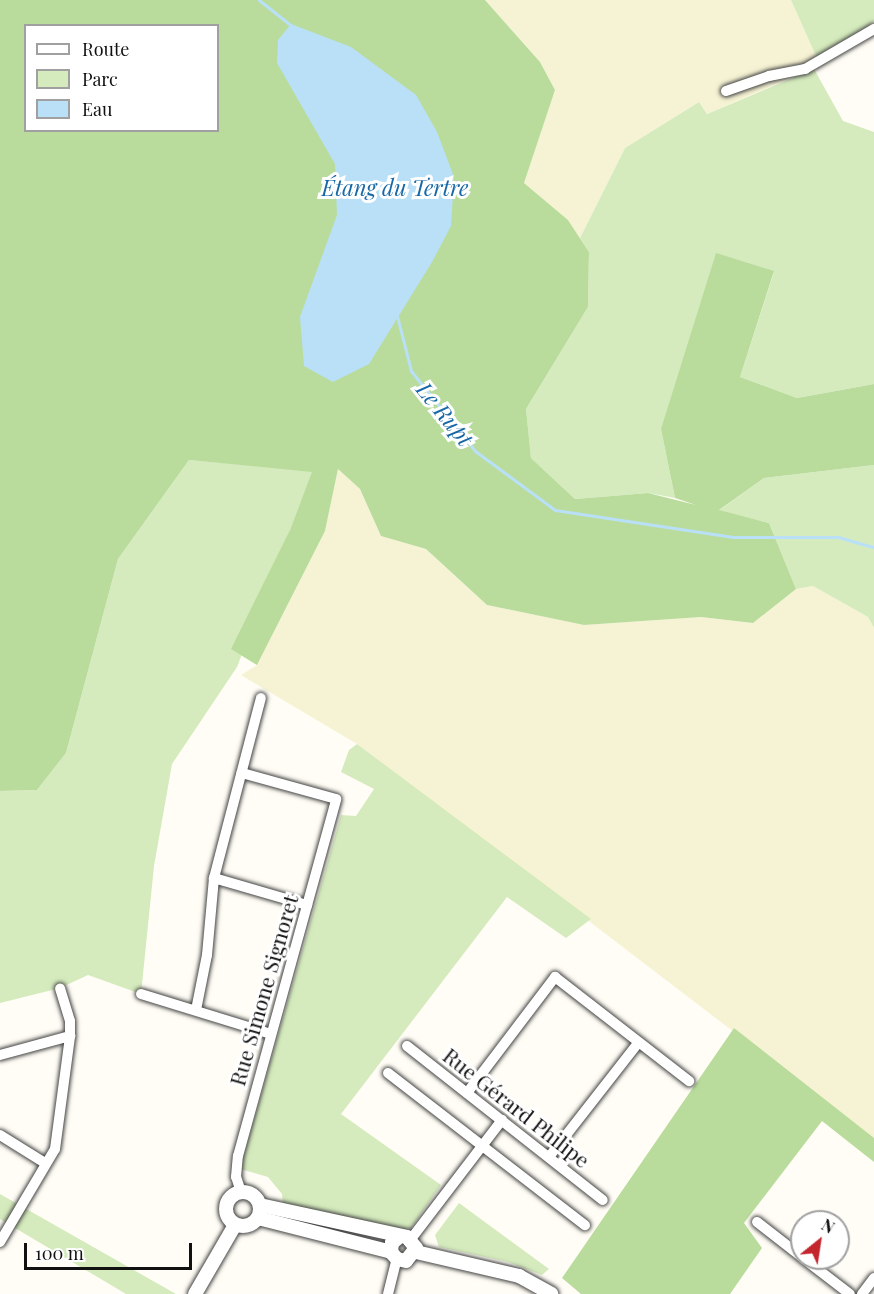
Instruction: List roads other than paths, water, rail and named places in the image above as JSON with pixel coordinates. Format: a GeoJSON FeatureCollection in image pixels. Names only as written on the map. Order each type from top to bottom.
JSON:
{"type":"FeatureCollection","features":[{"type":"Feature","properties":{"kind":"street"},"geometry":{"type":"LineString","coordinates":[[726,91],[769,76],[805,69],[874,28]]}},
{"type":"Feature","properties":{"kind":"street"},"geometry":{"type":"LineString","coordinates":[[196,1010],[205,971],[214,878],[261,698]]}},
{"type":"Feature","properties":{"kind":"street","name":"Rue Simone Signoret"},"geometry":{"type":"LineString","coordinates":[[241,1192],[236,1177],[238,1156],[336,800],[242,773]]}},
{"type":"Feature","properties":{"kind":"street"},"geometry":{"type":"LineString","coordinates":[[214,878],[307,905]]}},
{"type":"Feature","properties":{"kind":"street"},"geometry":{"type":"LineString","coordinates":[[467,1093],[555,977],[689,1081]]}},
{"type":"Feature","properties":{"kind":"street"},"geometry":{"type":"LineString","coordinates":[[0,1242],[45,1162],[55,1149],[70,1036],[70,1021],[60,988]]}},
{"type":"Feature","properties":{"kind":"street"},"geometry":{"type":"LineString","coordinates":[[141,994],[271,1034]]}},
{"type":"Feature","properties":{"kind":"street"},"geometry":{"type":"LineString","coordinates":[[0,1054],[70,1036]]}},
{"type":"Feature","properties":{"kind":"street"},"geometry":{"type":"LineString","coordinates":[[549,1157],[638,1043]]}},
{"type":"Feature","properties":{"kind":"street","name":"Rue Gérard Philipe"},"geometry":{"type":"LineString","coordinates":[[407,1046],[603,1200]]}},
{"type":"Feature","properties":{"kind":"street"},"geometry":{"type":"LineString","coordinates":[[388,1073],[585,1225]]}},
{"type":"Feature","properties":{"kind":"street"},"geometry":{"type":"LineString","coordinates":[[259,1211],[406,1261],[409,1242],[502,1120]]}},
{"type":"Feature","properties":{"kind":"street"},"geometry":{"type":"LineString","coordinates":[[0,1136],[45,1162]]}},
{"type":"Feature","properties":{"kind":"street"},"geometry":{"type":"LineString","coordinates":[[241,1192],[253,1195],[259,1211],[248,1226],[235,1225],[227,1216],[227,1203],[241,1192]]}},
{"type":"Feature","properties":{"kind":"street"},"geometry":{"type":"LineString","coordinates":[[259,1211],[409,1242],[519,1276],[551,1294]]}},
{"type":"Feature","properties":{"kind":"street"},"geometry":{"type":"LineString","coordinates":[[757,1222],[790,1247]]}},
{"type":"Feature","properties":{"kind":"street"},"geometry":{"type":"LineString","coordinates":[[195,1294],[235,1225]]}},
{"type":"Feature","properties":{"kind":"street"},"geometry":{"type":"LineString","coordinates":[[388,1294],[394,1256],[392,1243],[409,1242]]}},
{"type":"Feature","properties":{"kind":"street"},"geometry":{"type":"LineString","coordinates":[[820,1270],[850,1294]]}},
{"type":"Feature","properties":{"kind":"street"},"geometry":{"type":"LineString","coordinates":[[862,1294],[874,1278]]}},
{"type":"Feature","properties":{"kind":"water","name":"Étang du Tertre"},"geometry":{"type":"Polygon","coordinates":[[[291,24],[351,47],[416,95],[437,132],[454,177],[451,226],[432,262],[369,364],[333,382],[304,366],[300,317],[337,215],[335,164],[277,63],[278,40],[291,24]]]}},
{"type":"Feature","properties":{"kind":"waterway","name":"Le Rupt"},"geometry":{"type":"LineString","coordinates":[[259,0],[293,27]]}},
{"type":"Feature","properties":{"kind":"waterway","name":"Le Rupt"},"geometry":{"type":"LineString","coordinates":[[397,316],[411,371],[475,451],[555,510],[733,537],[838,537],[874,547]]}}]}
